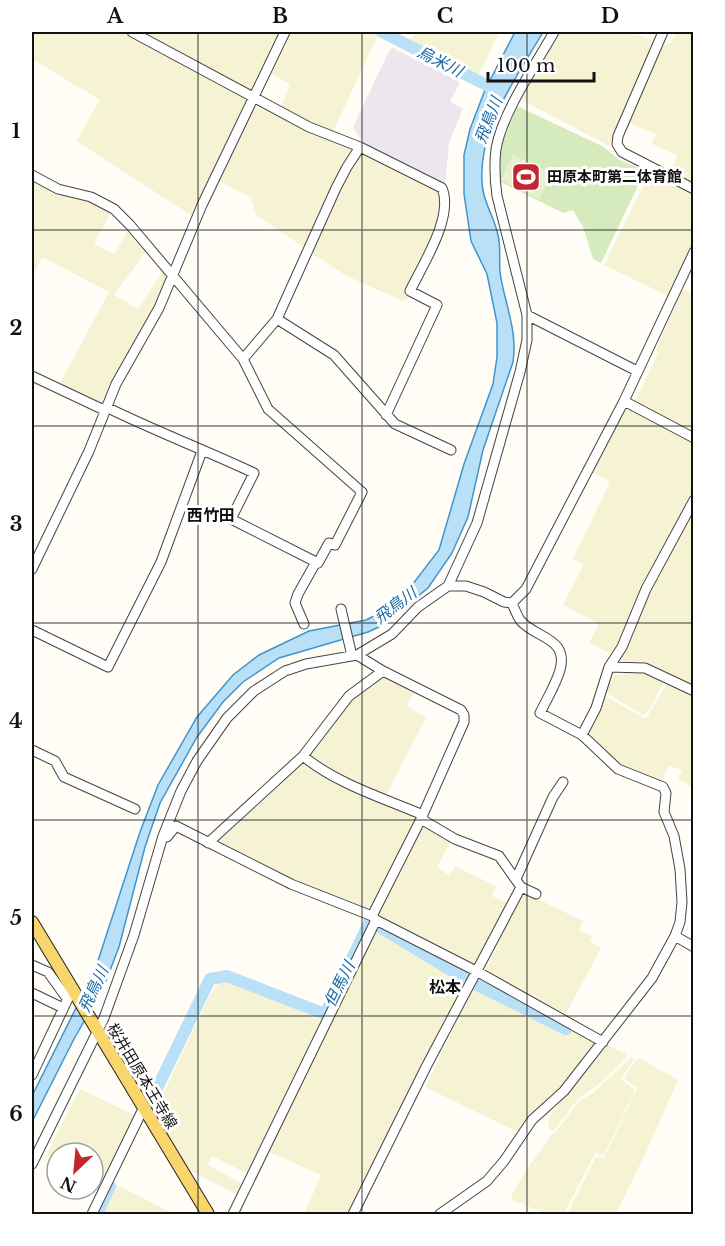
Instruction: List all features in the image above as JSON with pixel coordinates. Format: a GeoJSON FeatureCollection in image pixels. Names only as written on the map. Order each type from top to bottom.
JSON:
{"type":"FeatureCollection","features":[{"type":"Feature","properties":{"kind":"main road","name":"桜井田原本王寺線"},"geometry":{"type":"LineString","coordinates":[[32,922],[70,993],[98,1033],[208,1215]]}},
{"type":"Feature","properties":{"kind":"street"},"geometry":{"type":"LineString","coordinates":[[132,32],[309,127],[360,147],[442,188],[446,197],[445,210],[434,242],[410,291],[437,305],[386,416]]}},
{"type":"Feature","properties":{"kind":"street"},"geometry":{"type":"LineString","coordinates":[[32,569],[89,451],[116,384],[159,308],[202,206],[285,32]]}},
{"type":"Feature","properties":{"kind":"street"},"geometry":{"type":"LineString","coordinates":[[32,1164],[98,1033],[135,935],[163,836],[181,791],[197,761],[227,718],[268,680],[285,671],[306,664],[355,656],[392,634],[418,607],[448,586],[477,523],[527,340],[527,315],[497,196],[496,147],[515,100],[554,32]]}},
{"type":"Feature","properties":{"kind":"street"},"geometry":{"type":"LineString","coordinates":[[663,32],[618,136],[617,144],[622,153],[693,189]]}},
{"type":"Feature","properties":{"kind":"street"},"geometry":{"type":"LineString","coordinates":[[243,359],[277,319],[336,188],[360,147]]}},
{"type":"Feature","properties":{"kind":"street"},"geometry":{"type":"LineString","coordinates":[[32,175],[58,189],[91,197],[114,209],[174,276],[243,359],[268,409],[362,492],[335,545],[329,543],[297,594],[295,607],[304,624]]}},
{"type":"Feature","properties":{"kind":"street"},"geometry":{"type":"LineString","coordinates":[[512,603],[526,589],[624,401],[693,252]]}},
{"type":"Feature","properties":{"kind":"street"},"geometry":{"type":"LineString","coordinates":[[527,315],[637,371]]}},
{"type":"Feature","properties":{"kind":"street"},"geometry":{"type":"LineString","coordinates":[[277,319],[334,355],[395,424],[451,450]]}},
{"type":"Feature","properties":{"kind":"street"},"geometry":{"type":"LineString","coordinates":[[32,375],[202,451],[220,456],[254,473],[231,519],[316,562]]}},
{"type":"Feature","properties":{"kind":"street"},"geometry":{"type":"LineString","coordinates":[[624,401],[693,438]]}},
{"type":"Feature","properties":{"kind":"street"},"geometry":{"type":"LineString","coordinates":[[32,630],[108,667],[161,562],[202,451]]}},
{"type":"Feature","properties":{"kind":"street"},"geometry":{"type":"LineString","coordinates":[[582,735],[596,708],[609,667],[622,647],[646,589],[693,500]]}},
{"type":"Feature","properties":{"kind":"street"},"geometry":{"type":"LineString","coordinates":[[448,586],[466,586],[504,602],[512,603]]}},
{"type":"Feature","properties":{"kind":"street"},"geometry":{"type":"LineString","coordinates":[[440,1215],[487,1181],[504,1161],[528,1125],[564,1091],[652,978],[680,922],[682,902],[680,869],[674,836],[664,812],[666,793],[663,787],[618,769],[582,735],[540,712],[560,670],[561,660],[553,642],[520,620],[512,603]]}},
{"type":"Feature","properties":{"kind":"street"},"geometry":{"type":"LineString","coordinates":[[232,1215],[422,817],[464,722],[461,710],[355,656],[342,611]]}},
{"type":"Feature","properties":{"kind":"street"},"geometry":{"type":"LineString","coordinates":[[609,667],[645,668],[693,691]]}},
{"type":"Feature","properties":{"kind":"street"},"geometry":{"type":"LineString","coordinates":[[208,843],[303,756],[349,696],[383,671]]}},
{"type":"Feature","properties":{"kind":"street"},"geometry":{"type":"LineString","coordinates":[[32,750],[55,761],[64,777],[135,809]]}},
{"type":"Feature","properties":{"kind":"street"},"geometry":{"type":"LineString","coordinates":[[303,756],[337,778],[422,817],[455,839],[499,856],[519,883],[536,894]]}},
{"type":"Feature","properties":{"kind":"street"},"geometry":{"type":"LineString","coordinates":[[353,1215],[426,1067],[478,972],[519,883],[552,797],[563,782]]}},
{"type":"Feature","properties":{"kind":"street"},"geometry":{"type":"LineString","coordinates":[[163,836],[167,837],[176,826],[291,884],[374,918],[478,972],[603,1042]]}},
{"type":"Feature","properties":{"kind":"street"},"geometry":{"type":"LineString","coordinates":[[675,936],[693,947]]}},
{"type":"Feature","properties":{"kind":"street"},"geometry":{"type":"LineString","coordinates":[[32,965],[48,972],[70,993],[32,1070]]}},
{"type":"Feature","properties":{"kind":"street"},"geometry":{"type":"LineString","coordinates":[[32,993],[63,1008]]}},
{"type":"Feature","properties":{"kind":"street"},"geometry":{"type":"LineString","coordinates":[[92,1215],[144,1107]]}},
{"type":"Feature","properties":{"kind":"shaded area"},"geometry":{"type":"Polygon","coordinates":[[[35,32],[119,32],[249,99],[194,217],[76,141],[100,100],[32,59],[32,38],[35,32]]]}},
{"type":"Feature","properties":{"kind":"shaded area"},"geometry":{"type":"Polygon","coordinates":[[[134,32],[282,32],[252,92],[134,32]]]}},
{"type":"Feature","properties":{"kind":"shaded area"},"geometry":{"type":"Polygon","coordinates":[[[292,32],[372,32],[378,35],[332,134],[280,110],[290,84],[272,74],[292,32]]]}},
{"type":"Feature","properties":{"kind":"shaded area"},"geometry":{"type":"Polygon","coordinates":[[[416,32],[499,32],[476,80],[407,43],[416,32]]]}},
{"type":"Feature","properties":{"kind":"shaded area"},"geometry":{"type":"Polygon","coordinates":[[[556,32],[631,32],[651,40],[655,45],[609,146],[520,99],[556,32]]]}},
{"type":"Feature","properties":{"kind":"shaded area"},"geometry":{"type":"Polygon","coordinates":[[[677,32],[693,32],[693,186],[670,175],[677,155],[652,144],[656,134],[626,122],[663,46],[671,43],[677,32]]]}},
{"type":"Feature","properties":{"kind":"shaded area"},"geometry":{"type":"Polygon","coordinates":[[[393,48],[460,82],[450,102],[463,108],[449,143],[445,186],[365,147],[353,127],[390,49],[393,48]]]}},
{"type":"Feature","properties":{"kind":"shaded area"},"geometry":{"type":"Polygon","coordinates":[[[256,107],[354,150],[305,248],[256,215],[251,198],[220,181],[256,107]]]}},
{"type":"Feature","properties":{"kind":"shaded area"},"geometry":{"type":"Polygon","coordinates":[[[363,150],[443,192],[438,238],[407,300],[402,301],[345,275],[310,252],[325,219],[363,150]]]}},
{"type":"Feature","properties":{"kind":"shaded area"},"geometry":{"type":"Polygon","coordinates":[[[651,171],[693,193],[693,246],[670,297],[604,265],[651,171]]]}},
{"type":"Feature","properties":{"kind":"shaded area"},"geometry":{"type":"Polygon","coordinates":[[[32,179],[48,188],[98,205],[111,212],[94,244],[114,254],[129,229],[147,250],[114,295],[138,309],[164,270],[171,280],[104,403],[95,402],[59,385],[109,292],[42,257],[32,279],[32,179]]]}},
{"type":"Feature","properties":{"kind":"shaded area"},"geometry":{"type":"Polygon","coordinates":[[[683,289],[693,295],[693,435],[636,404],[635,401],[658,354],[656,350],[683,289]]]}},
{"type":"Feature","properties":{"kind":"shaded area"},"geometry":{"type":"Polygon","coordinates":[[[629,407],[693,441],[693,494],[644,588],[619,646],[609,653],[589,643],[599,624],[563,605],[584,564],[573,559],[610,482],[591,471],[624,408],[629,407]]]}},
{"type":"Feature","properties":{"kind":"shaded area"},"geometry":{"type":"Polygon","coordinates":[[[693,510],[693,688],[651,667],[615,664],[617,657],[625,652],[652,587],[693,510]]]}},
{"type":"Feature","properties":{"kind":"shaded area"},"geometry":{"type":"Polygon","coordinates":[[[642,672],[664,682],[651,707],[643,715],[605,692],[609,677],[642,672]]]}},
{"type":"Feature","properties":{"kind":"shaded area"},"geometry":{"type":"Polygon","coordinates":[[[387,675],[415,691],[407,706],[426,718],[386,795],[334,772],[310,755],[355,694],[380,677],[387,675]]]}},
{"type":"Feature","properties":{"kind":"shaded area"},"geometry":{"type":"Polygon","coordinates":[[[667,683],[693,695],[692,787],[678,779],[682,770],[669,766],[661,783],[621,764],[588,732],[604,698],[607,697],[646,719],[667,683]]]}},
{"type":"Feature","properties":{"kind":"shaded area"},"geometry":{"type":"Polygon","coordinates":[[[306,759],[420,814],[373,912],[275,871],[216,842],[306,759]]]}},
{"type":"Feature","properties":{"kind":"shaded area"},"geometry":{"type":"Polygon","coordinates":[[[424,823],[451,841],[437,867],[449,875],[455,866],[496,886],[492,896],[511,904],[478,969],[378,919],[377,915],[424,823]]]}},
{"type":"Feature","properties":{"kind":"shaded area"},"geometry":{"type":"Polygon","coordinates":[[[523,892],[583,921],[579,930],[592,936],[590,942],[601,948],[566,1014],[484,973],[523,892]]]}},
{"type":"Feature","properties":{"kind":"shaded area"},"geometry":{"type":"Polygon","coordinates":[[[375,928],[472,976],[356,1214],[310,1214],[305,1212],[321,1175],[267,1151],[375,928]]]}},
{"type":"Feature","properties":{"kind":"shaded area"},"geometry":{"type":"Polygon","coordinates":[[[227,978],[322,1021],[248,1174],[212,1156],[208,1165],[245,1185],[240,1196],[189,1170],[154,1113],[210,995],[222,979],[227,978]]]}},
{"type":"Feature","properties":{"kind":"shaded area"},"geometry":{"type":"Polygon","coordinates":[[[481,980],[573,1026],[598,1045],[561,1090],[521,1129],[515,1131],[425,1087],[476,982],[481,980]]]}},
{"type":"Feature","properties":{"kind":"shaded area"},"geometry":{"type":"Polygon","coordinates":[[[606,1045],[627,1054],[626,1058],[599,1084],[578,1099],[554,1130],[550,1130],[549,1118],[569,1089],[606,1045]]]}},
{"type":"Feature","properties":{"kind":"shaded area"},"geometry":{"type":"Polygon","coordinates":[[[632,1057],[634,1059],[621,1079],[635,1090],[604,1155],[595,1153],[564,1214],[547,1214],[512,1200],[511,1196],[525,1172],[579,1101],[593,1093],[632,1057]]]}},
{"type":"Feature","properties":{"kind":"shaded area"},"geometry":{"type":"Polygon","coordinates":[[[639,1058],[678,1080],[647,1150],[616,1214],[567,1214],[596,1157],[604,1158],[637,1088],[624,1078],[639,1058]]]}},
{"type":"Feature","properties":{"kind":"shaded area"},"geometry":{"type":"Polygon","coordinates":[[[80,1089],[136,1116],[107,1180],[105,1179],[105,1141],[54,1141],[80,1089]]]}},
{"type":"Feature","properties":{"kind":"shaded area"},"geometry":{"type":"Polygon","coordinates":[[[115,1184],[174,1214],[101,1214],[115,1184]]]}},
{"type":"Feature","properties":{"kind":"green space"},"geometry":{"type":"Polygon","coordinates":[[[517,106],[602,146],[620,160],[645,171],[601,263],[593,259],[583,227],[573,210],[563,213],[499,181],[501,146],[517,106]]]}},
{"type":"Feature","properties":{"kind":"green space","name":"田原本町第二体育館"},"geometry":{"type":"Polygon","coordinates":[[[513,155],[552,173],[539,199],[501,180],[513,155]]]}},
{"type":"Feature","properties":{"kind":"water","name":"飛鳥川"},"geometry":{"type":"Polygon","coordinates":[[[515,32],[543,32],[500,107],[485,148],[482,169],[483,191],[499,240],[500,272],[514,339],[513,362],[483,450],[468,517],[452,553],[428,588],[381,626],[368,632],[279,658],[243,682],[223,702],[197,737],[160,803],[145,847],[119,947],[104,986],[32,1122],[32,1096],[95,970],[140,832],[158,785],[197,717],[233,675],[259,655],[309,631],[366,620],[376,615],[409,589],[439,550],[464,464],[493,384],[497,357],[497,323],[487,274],[471,241],[464,194],[464,155],[470,129],[485,90],[515,32]]]}},
{"type":"Feature","properties":{"kind":"waterway","name":"烏米川"},"geometry":{"type":"LineString","coordinates":[[382,32],[498,91]]}},
{"type":"Feature","properties":{"kind":"waterway","name":"但馬川"},"geometry":{"type":"LineString","coordinates":[[150,1103],[210,979],[227,976],[325,1014],[370,921],[469,981],[566,1029]]}},
{"type":"Feature","properties":{"kind":"waterway","name":"但馬川"},"geometry":{"type":"LineString","coordinates":[[97,1214],[110,1186]]}},
{"type":"Feature","properties":{"kind":"place","name":"田原本町第二体育館"},"geometry":{"type":"Point","coordinates":[526,177]}},
{"type":"Feature","properties":{"kind":"district","name":"西竹田"},"geometry":{"type":"Point","coordinates":[211,515]}},
{"type":"Feature","properties":{"kind":"district","name":"松本"},"geometry":{"type":"Point","coordinates":[445,987]}}]}
